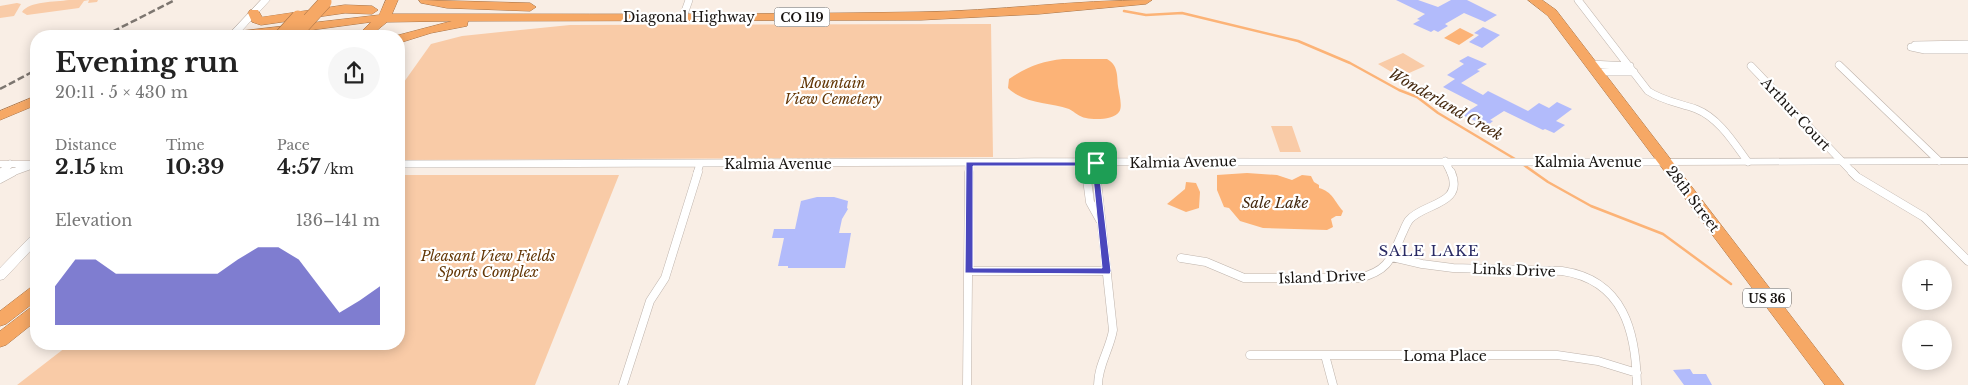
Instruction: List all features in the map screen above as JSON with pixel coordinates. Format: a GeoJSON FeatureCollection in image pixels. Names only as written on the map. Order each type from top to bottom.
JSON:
{"type":"FeatureCollection","features":[{"type":"Feature","properties":{"kind":"highway"},"geometry":{"type":"LineString","coordinates":[[425,0],[447,4],[552,9]]}},
{"type":"Feature","properties":{"kind":"highway","name":"Diagonal Highway"},"geometry":{"type":"LineString","coordinates":[[921,12],[1080,0]]}},
{"type":"Feature","properties":{"kind":"highway","name":"Diagonal Highway"},"geometry":{"type":"LineString","coordinates":[[254,30],[284,22],[388,9],[475,7],[1002,12],[1146,0]]}},
{"type":"Feature","properties":{"kind":"highway","name":"28th Street"},"geometry":{"type":"LineString","coordinates":[[1534,0],[1551,6],[1593,68],[1835,385]]}},
{"type":"Feature","properties":{"kind":"highway"},"geometry":{"type":"LineString","coordinates":[[288,30],[318,2]]}},
{"type":"Feature","properties":{"kind":"highway"},"geometry":{"type":"LineString","coordinates":[[298,30],[318,2]]}},
{"type":"Feature","properties":{"kind":"highway"},"geometry":{"type":"LineString","coordinates":[[254,13],[256,19],[261,21],[345,9],[372,10]]}},
{"type":"Feature","properties":{"kind":"highway"},"geometry":{"type":"LineString","coordinates":[[368,30],[388,9]]}},
{"type":"Feature","properties":{"kind":"highway","name":"Diagonal Highway"},"geometry":{"type":"LineString","coordinates":[[283,30],[337,21],[388,9],[525,17],[686,9]]}},
{"type":"Feature","properties":{"kind":"highway","name":"CO 119"},"geometry":{"type":"LineString","coordinates":[[405,37],[459,24],[525,17]]}},
{"type":"Feature","properties":{"kind":"highway"},"geometry":{"type":"LineString","coordinates":[[0,116],[30,103]]}},
{"type":"Feature","properties":{"kind":"highway"},"geometry":{"type":"LineString","coordinates":[[0,320],[30,297]]}},
{"type":"Feature","properties":{"kind":"highway"},"geometry":{"type":"LineString","coordinates":[[0,340],[30,317]]}},
{"type":"Feature","properties":{"kind":"street"},"geometry":{"type":"LineString","coordinates":[[238,30],[266,0]]}},
{"type":"Feature","properties":{"kind":"street"},"geometry":{"type":"LineString","coordinates":[[1578,0],[1652,94],[1698,109],[1709,116],[1748,162]]}},
{"type":"Feature","properties":{"kind":"street"},"geometry":{"type":"LineString","coordinates":[[1968,44],[1919,44],[1911,46],[1925,50],[1968,50]]}},
{"type":"Feature","properties":{"kind":"street"},"geometry":{"type":"LineString","coordinates":[[1839,65],[1939,161]]}},
{"type":"Feature","properties":{"kind":"street","name":"Arthur Court"},"geometry":{"type":"LineString","coordinates":[[1751,66],[1841,162],[1865,183],[1924,217],[1968,261]]}},
{"type":"Feature","properties":{"kind":"street"},"geometry":{"type":"LineString","coordinates":[[1593,68],[1632,69]]}},
{"type":"Feature","properties":{"kind":"street","name":"Kalmia Avenue"},"geometry":{"type":"LineString","coordinates":[[405,164],[969,164],[1275,160],[1505,162],[1968,161]]}},
{"type":"Feature","properties":{"kind":"street","name":"Island Drive"},"geometry":{"type":"LineString","coordinates":[[1181,258],[1200,259],[1229,274],[1244,278],[1359,278],[1371,276],[1386,268],[1409,220],[1417,213],[1450,195],[1454,189],[1454,180],[1445,161]]}},
{"type":"Feature","properties":{"kind":"street"},"geometry":{"type":"LineString","coordinates":[[1085,163],[1090,202],[1101,222]]}},
{"type":"Feature","properties":{"kind":"street"},"geometry":{"type":"LineString","coordinates":[[1096,163],[1113,338],[1097,372],[1098,385]]}},
{"type":"Feature","properties":{"kind":"street"},"geometry":{"type":"LineString","coordinates":[[0,174],[5,164],[30,164]]}},
{"type":"Feature","properties":{"kind":"street"},"geometry":{"type":"LineString","coordinates":[[623,385],[650,301],[665,278],[700,164]]}},
{"type":"Feature","properties":{"kind":"street"},"geometry":{"type":"LineString","coordinates":[[967,385],[969,164]]}},
{"type":"Feature","properties":{"kind":"street"},"geometry":{"type":"LineString","coordinates":[[0,179],[10,173],[30,166]]}},
{"type":"Feature","properties":{"kind":"street"},"geometry":{"type":"LineString","coordinates":[[0,276],[30,244]]}},
{"type":"Feature","properties":{"kind":"street","name":"Links Drive"},"geometry":{"type":"LineString","coordinates":[[1392,257],[1428,266],[1577,274],[1614,294],[1623,309],[1635,349],[1637,373]]}},
{"type":"Feature","properties":{"kind":"street"},"geometry":{"type":"LineString","coordinates":[[968,271],[1107,271]]}},
{"type":"Feature","properties":{"kind":"street","name":"Loma Place"},"geometry":{"type":"LineString","coordinates":[[1250,355],[1581,357],[1616,365],[1637,373]]}},
{"type":"Feature","properties":{"kind":"street"},"geometry":{"type":"LineString","coordinates":[[1325,355],[1333,385]]}},
{"type":"Feature","properties":{"kind":"street"},"geometry":{"type":"LineString","coordinates":[[1636,385],[1637,373]]}},
{"type":"Feature","properties":{"kind":"green space"},"geometry":{"type":"Polygon","coordinates":[[[69,0],[89,0],[84,1],[79,8],[27,15],[22,12],[25,8],[36,4],[69,0]]]}},
{"type":"Feature","properties":{"kind":"green space"},"geometry":{"type":"Polygon","coordinates":[[[89,0],[98,0],[97,2],[88,3],[89,0]]]}},
{"type":"Feature","properties":{"kind":"green space"},"geometry":{"type":"Polygon","coordinates":[[[21,4],[14,16],[0,18],[0,6],[21,4]]]}},
{"type":"Feature","properties":{"kind":"green space","name":"Mountain View Cemetery"},"geometry":{"type":"Polygon","coordinates":[[[991,24],[993,157],[405,160],[405,81],[431,44],[462,36],[570,25],[991,24]]]}},
{"type":"Feature","properties":{"kind":"green space"},"geometry":{"type":"Polygon","coordinates":[[[1403,53],[1425,66],[1400,77],[1378,64],[1403,53]]]}},
{"type":"Feature","properties":{"kind":"green space"},"geometry":{"type":"Polygon","coordinates":[[[1271,126],[1292,126],[1301,152],[1280,152],[1271,126]]]}},
{"type":"Feature","properties":{"kind":"green space","name":"Pleasant View Fields Sports Complex"},"geometry":{"type":"Polygon","coordinates":[[[405,175],[619,175],[535,385],[17,385],[62,350],[405,350],[405,175]]]}},
{"type":"Feature","properties":{"kind":"water"},"geometry":{"type":"Polygon","coordinates":[[[1460,28],[1474,35],[1459,45],[1444,38],[1460,28]]]}},
{"type":"Feature","properties":{"kind":"water"},"geometry":{"type":"Polygon","coordinates":[[[1063,59],[1107,59],[1111,61],[1116,71],[1121,107],[1116,115],[1104,119],[1079,116],[1069,109],[1021,97],[1008,88],[1009,79],[1022,71],[1041,63],[1063,59]]]}},
{"type":"Feature","properties":{"kind":"water","name":"Sale Lake"},"geometry":{"type":"Polygon","coordinates":[[[1247,173],[1277,175],[1292,180],[1302,175],[1311,176],[1314,182],[1319,185],[1319,188],[1333,197],[1343,211],[1341,216],[1331,219],[1333,227],[1327,230],[1263,228],[1240,221],[1229,208],[1224,207],[1217,190],[1217,175],[1247,173]]]}},
{"type":"Feature","properties":{"kind":"water"},"geometry":{"type":"Polygon","coordinates":[[[1186,182],[1196,183],[1200,192],[1199,208],[1186,212],[1167,204],[1185,189],[1186,182]]]}},
{"type":"Feature","properties":{"kind":"building"},"geometry":{"type":"Polygon","coordinates":[[[1396,0],[1418,0],[1438,7],[1451,0],[1467,0],[1497,15],[1485,22],[1464,13],[1445,24],[1448,26],[1438,32],[1434,30],[1431,32],[1413,24],[1425,14],[1396,0]]]}},
{"type":"Feature","properties":{"kind":"building"},"geometry":{"type":"Polygon","coordinates":[[[1483,27],[1500,35],[1482,48],[1469,42],[1479,35],[1474,33],[1483,27]]]}},
{"type":"Feature","properties":{"kind":"building"},"geometry":{"type":"Polygon","coordinates":[[[1468,56],[1487,64],[1477,70],[1480,71],[1461,83],[1483,95],[1488,91],[1528,111],[1539,103],[1549,108],[1557,102],[1572,109],[1556,121],[1565,125],[1554,133],[1543,130],[1504,111],[1490,120],[1493,121],[1487,126],[1462,115],[1478,105],[1443,87],[1455,79],[1447,75],[1464,64],[1459,61],[1468,56]]]}},
{"type":"Feature","properties":{"kind":"building"},"geometry":{"type":"Polygon","coordinates":[[[817,197],[834,197],[848,201],[848,209],[842,219],[839,233],[851,233],[845,268],[788,268],[788,266],[778,266],[784,238],[772,238],[774,229],[795,229],[801,201],[817,197]]]}},
{"type":"Feature","properties":{"kind":"building"},"geometry":{"type":"Polygon","coordinates":[[[1690,369],[1693,374],[1706,374],[1712,385],[1684,385],[1673,370],[1690,369]]]}},
{"type":"Feature","properties":{"kind":"waterway","name":"Wonderland Creek"},"geometry":{"type":"LineString","coordinates":[[1124,11],[1146,15],[1182,13],[1298,41],[1350,63],[1399,90],[1417,97],[1438,113],[1515,159]]}},
{"type":"Feature","properties":{"kind":"waterway","name":"Wonderland Creek"},"geometry":{"type":"LineString","coordinates":[[1521,163],[1548,182],[1591,206],[1663,234],[1731,284]]}},
{"type":"Feature","properties":{"kind":"railway"},"geometry":{"type":"LineString","coordinates":[[116,30],[175,0]]}},
{"type":"Feature","properties":{"kind":"railway"},"geometry":{"type":"LineString","coordinates":[[0,89],[30,73]]}},
{"type":"Feature","properties":{"kind":"district","name":"SALE LAKE"},"geometry":{"type":"Point","coordinates":[1429,250]}},
{"type":"Feature","properties":{"kind":"route"},"geometry":{"type":"LineString","coordinates":[[1096,163],[1107,271],[968,271],[969,164],[1096,163]]}}]}
